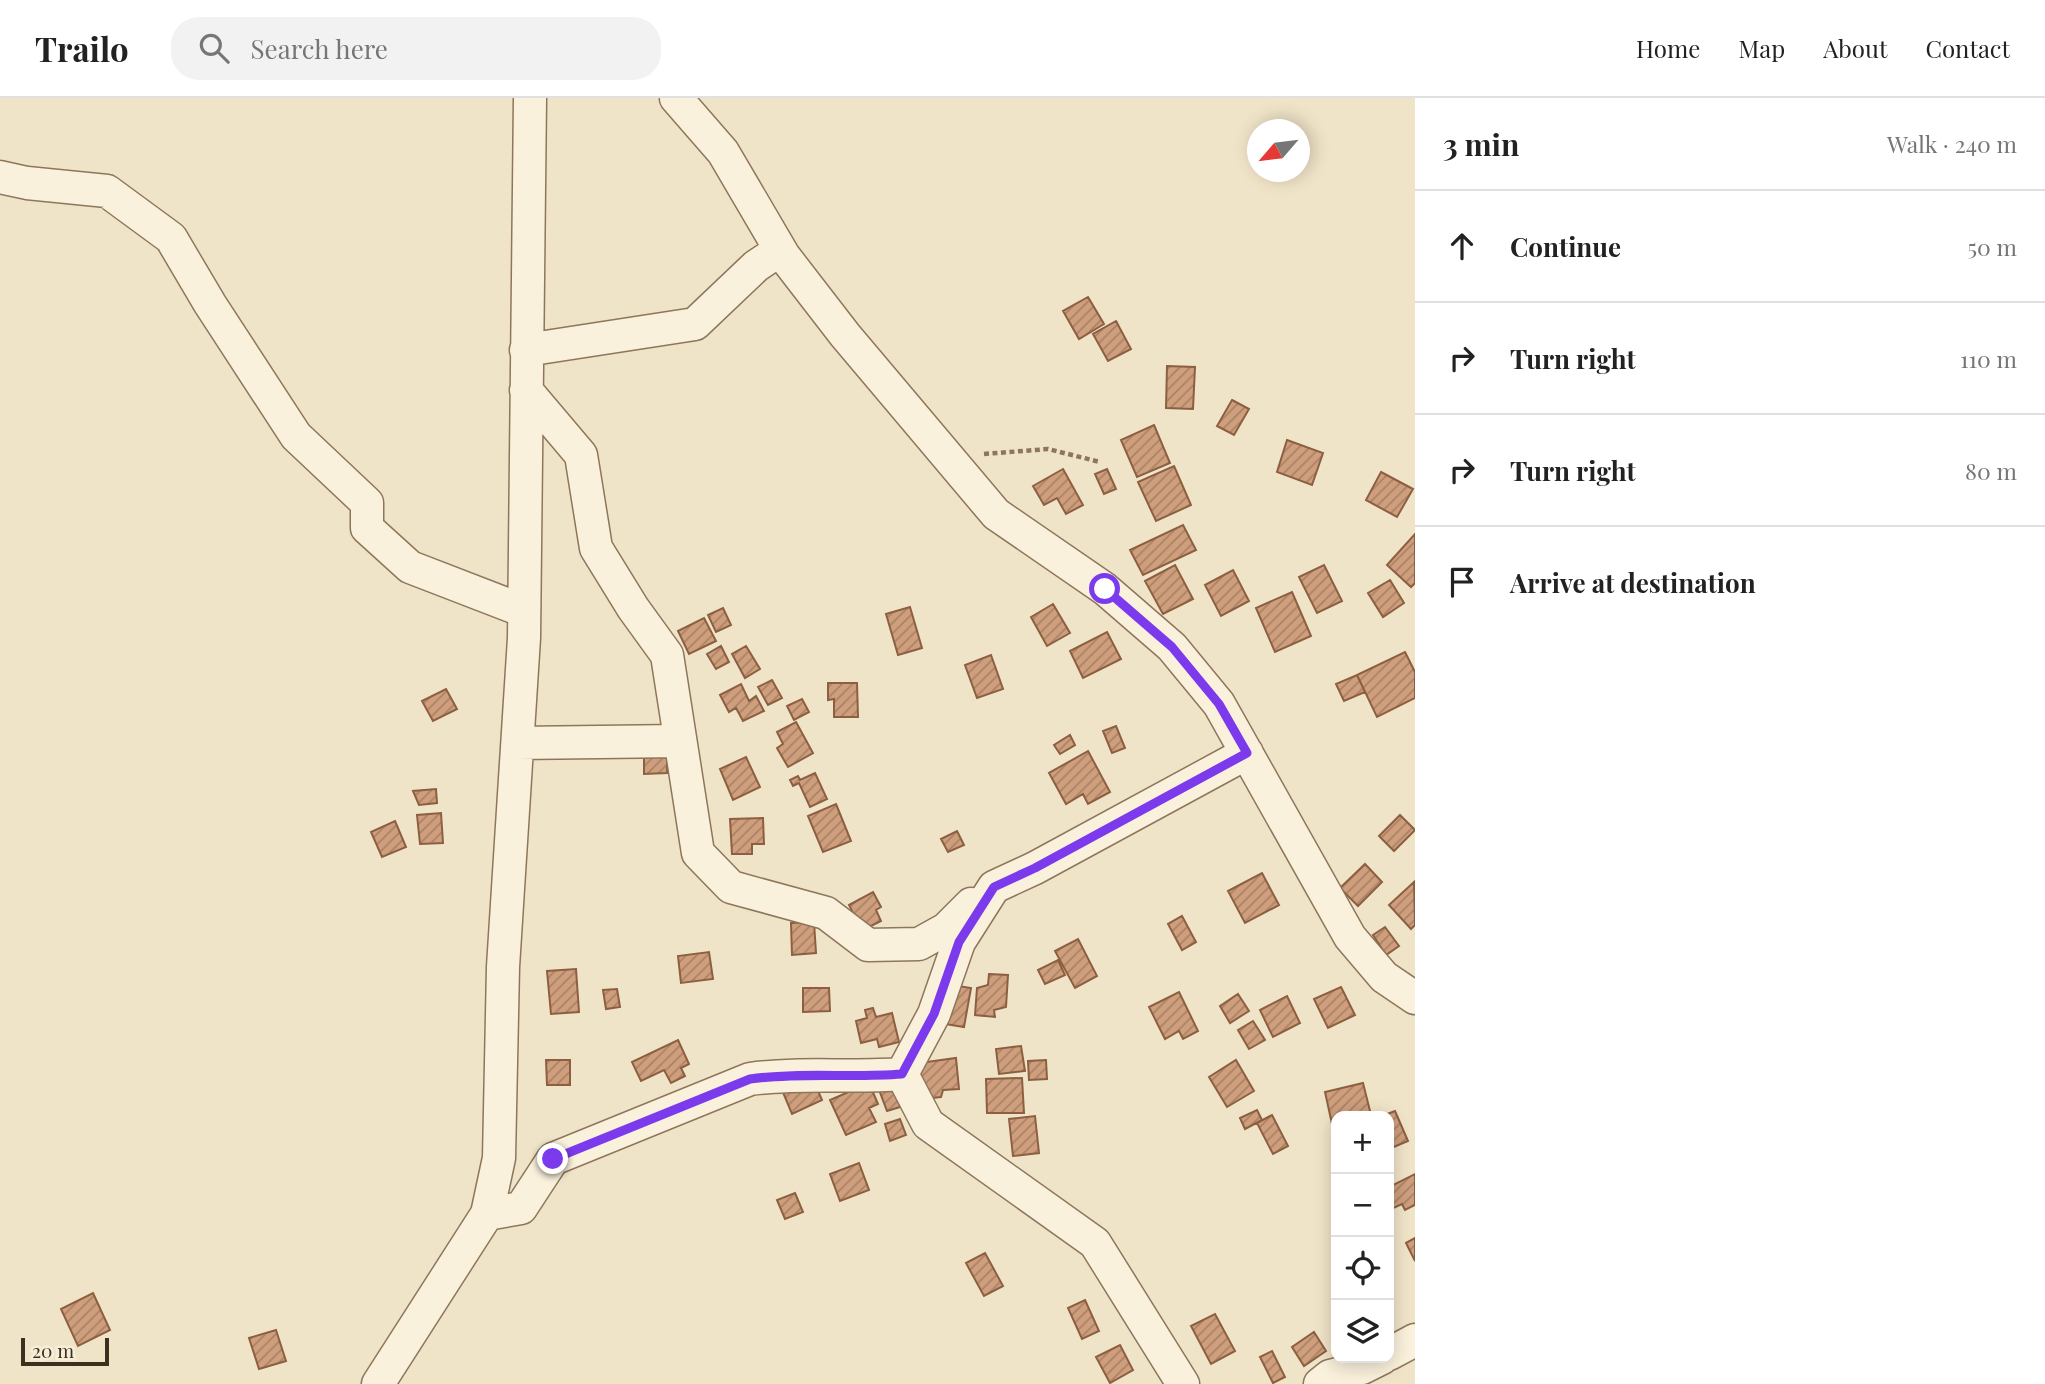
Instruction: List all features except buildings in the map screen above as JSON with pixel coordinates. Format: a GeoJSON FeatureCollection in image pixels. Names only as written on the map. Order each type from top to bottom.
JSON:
{"type":"FeatureCollection","features":[{"type":"Feature","properties":{"kind":"street"},"geometry":{"type":"LineString","coordinates":[[378,1384],[487,1214],[499,1158],[503,967],[524,638],[530,98]]}},
{"type":"Feature","properties":{"kind":"street"},"geometry":{"type":"LineString","coordinates":[[676,98],[723,152],[780,250],[845,335],[996,514],[1105,589],[1172,647],[1219,704],[1350,937],[1384,977],[1415,998]]}},
{"type":"Feature","properties":{"kind":"street"},"geometry":{"type":"LineString","coordinates":[[0,200],[14,180],[107,191],[171,238],[296,436],[367,503],[367,528],[410,567],[524,611]]}},
{"type":"Feature","properties":{"kind":"street"},"geometry":{"type":"LineString","coordinates":[[526,350],[695,324],[756,265],[780,250]]}},
{"type":"Feature","properties":{"kind":"street"},"geometry":{"type":"LineString","coordinates":[[526,390],[581,455],[596,548],[633,608],[667,655],[698,853],[731,887],[826,913],[868,945],[919,944],[946,929],[986,889],[1035,868],[1247,753]]}},
{"type":"Feature","properties":{"kind":"street"},"geometry":{"type":"LineString","coordinates":[[517,743],[680,741]]}},
{"type":"Feature","properties":{"kind":"street"},"geometry":{"type":"LineString","coordinates":[[902,1074],[934,1014],[959,942],[994,887]]}},
{"type":"Feature","properties":{"kind":"street"},"geometry":{"type":"LineString","coordinates":[[487,1214],[521,1208],[553,1159],[750,1079],[781,1074],[902,1074]]}},
{"type":"Feature","properties":{"kind":"street"},"geometry":{"type":"LineString","coordinates":[[902,1074],[928,1124],[1094,1243],[1183,1384]]}},
{"type":"Feature","properties":{"kind":"street"},"geometry":{"type":"LineString","coordinates":[[1394,1351],[1415,1340]]}},
{"type":"Feature","properties":{"kind":"street"},"geometry":{"type":"LineString","coordinates":[[1320,1384],[1330,1376],[1372,1363]]}},
{"type":"Feature","properties":{"kind":"path"},"geometry":{"type":"LineString","coordinates":[[948,456],[1048,449],[1100,462]]}},
{"type":"Feature","properties":{"kind":"route"},"geometry":{"type":"LineString","coordinates":[[553,1159],[750,1079],[781,1074],[902,1074],[934,1014],[959,942],[994,887],[1035,868],[1247,753],[1219,704],[1172,647],[1105,589]]}}]}
